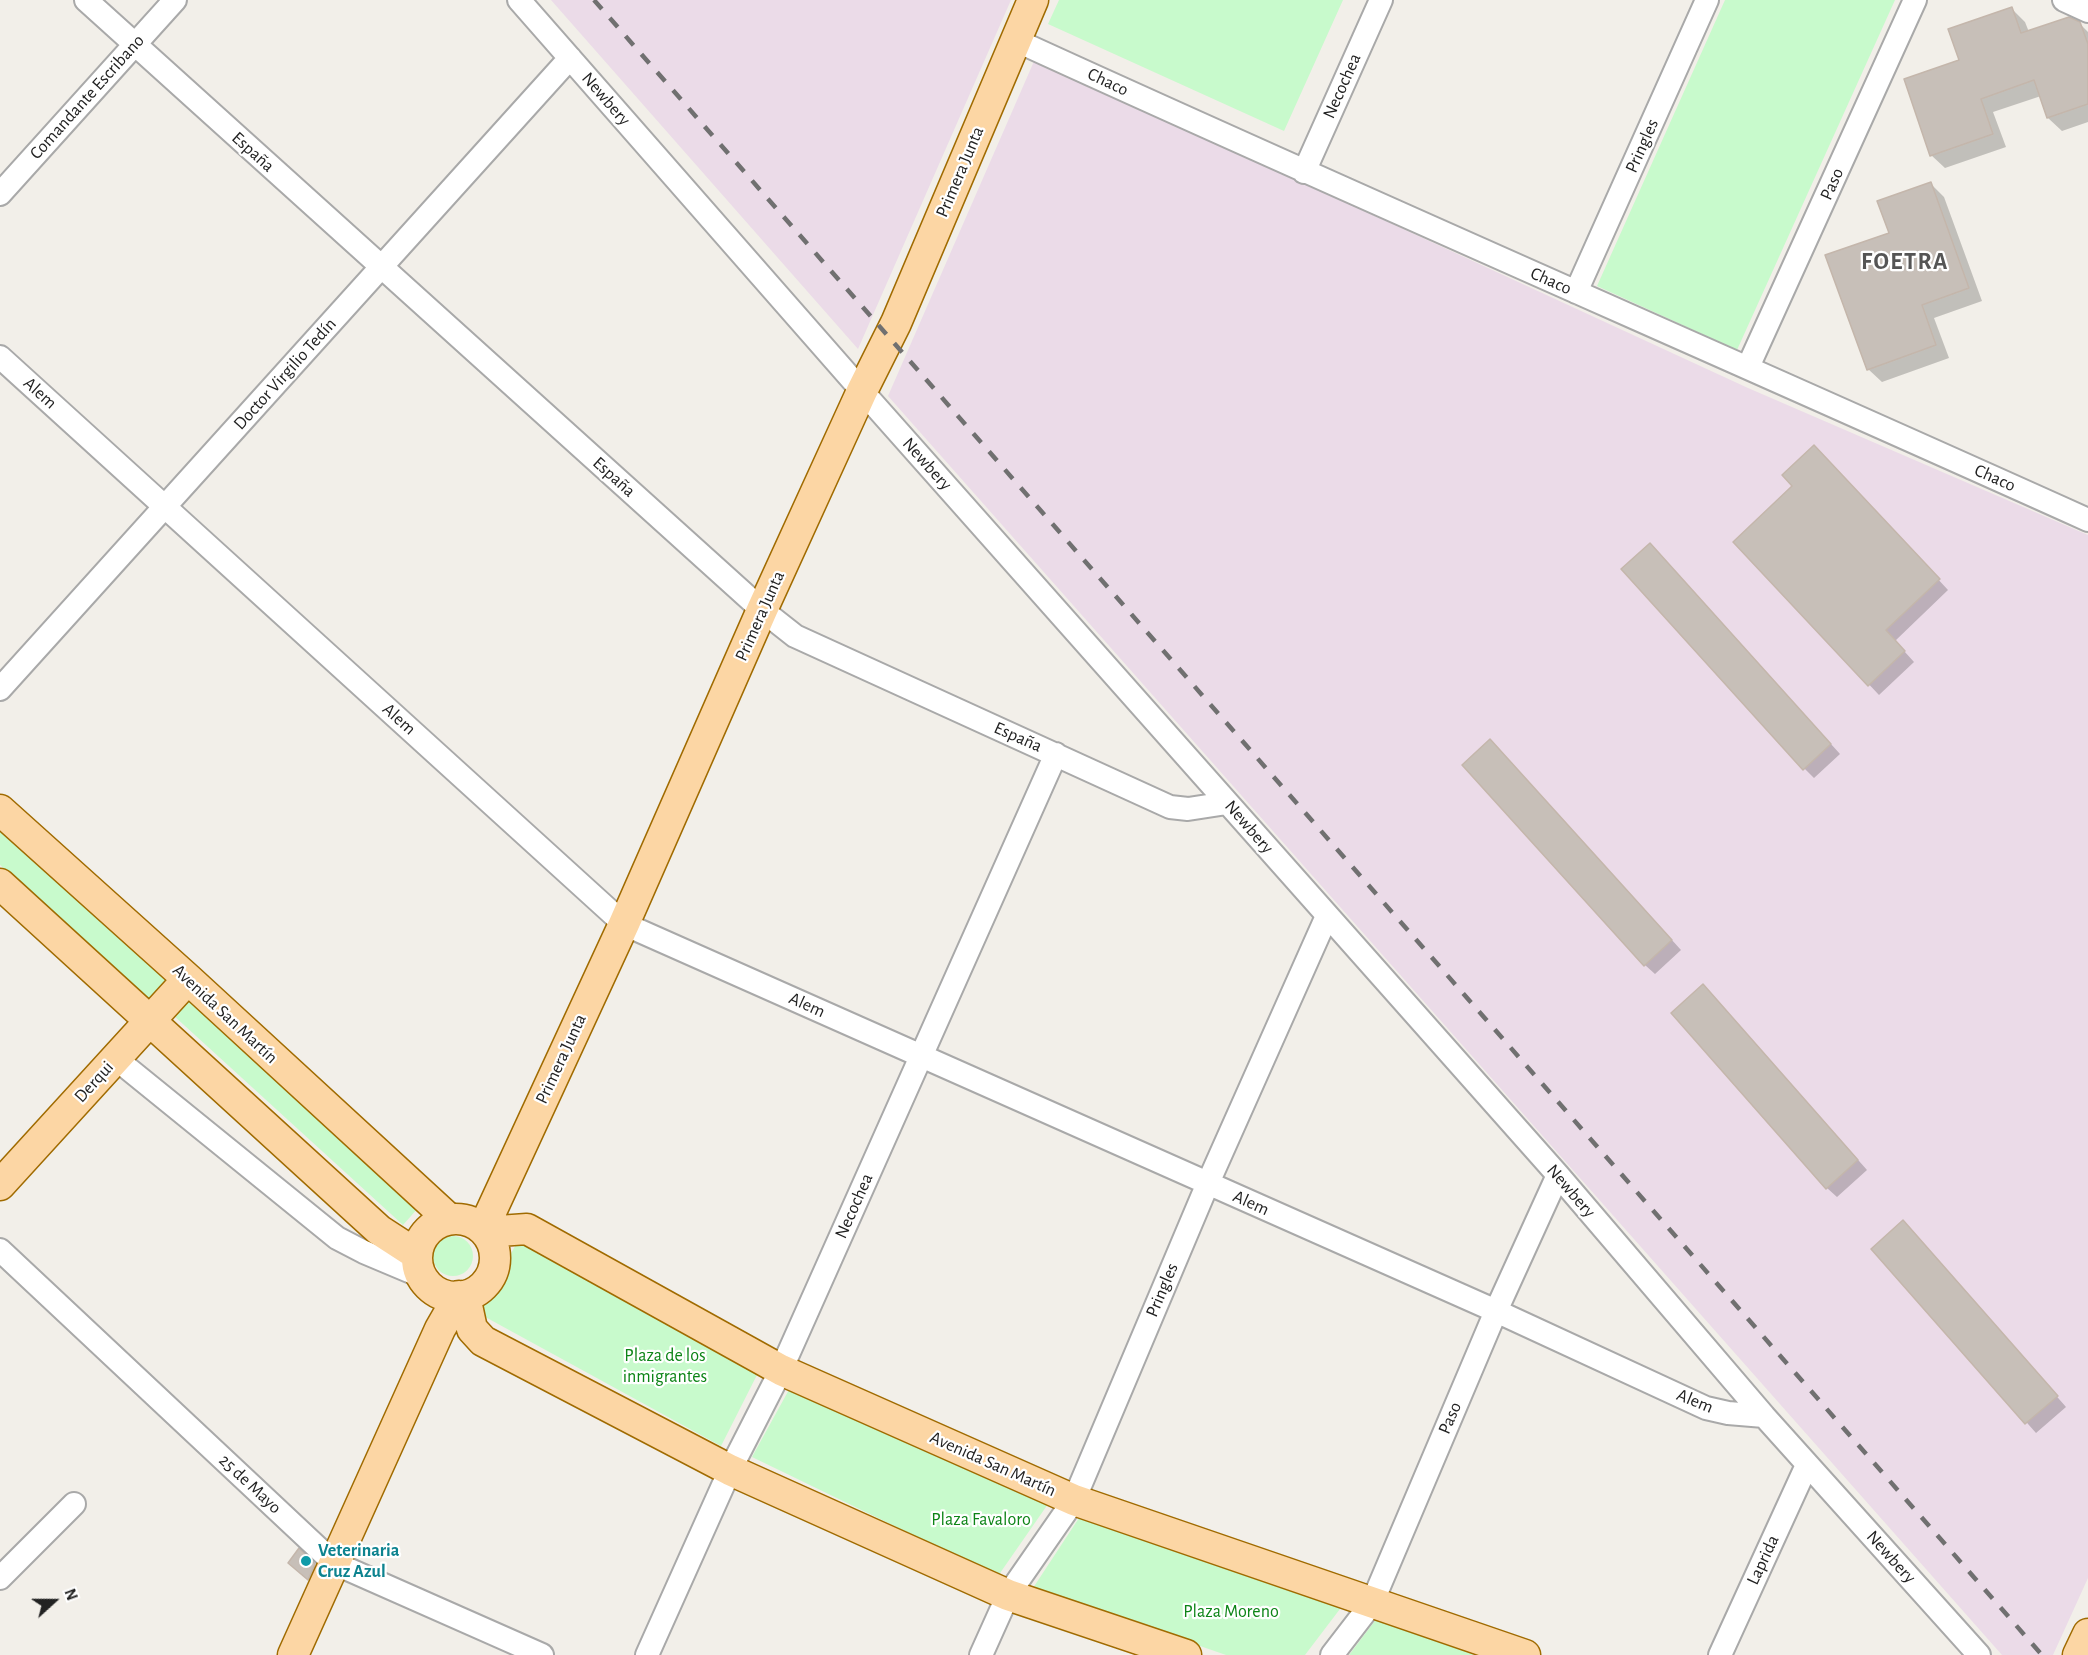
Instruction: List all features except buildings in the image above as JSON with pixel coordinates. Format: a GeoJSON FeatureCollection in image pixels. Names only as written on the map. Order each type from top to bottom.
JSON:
{"type":"FeatureCollection","features":[{"type":"Feature","properties":{"kind":"main road","name":"Primera Junta"},"geometry":{"type":"LineString","coordinates":[[484,1231],[624,924],[762,610],[862,391],[899,316],[1033,0]]}},
{"type":"Feature","properties":{"kind":"main road","name":"Avenida San Martín"},"geometry":{"type":"LineString","coordinates":[[0,810],[188,979],[448,1219]]}},
{"type":"Feature","properties":{"kind":"main road"},"geometry":{"type":"LineString","coordinates":[[0,884],[379,1230],[422,1272],[439,1293],[452,1297],[462,1296],[476,1291],[485,1284],[495,1262],[494,1250],[484,1231],[464,1219],[448,1219],[432,1226],[419,1243],[422,1272],[435,1302],[440,1329]]}},
{"type":"Feature","properties":{"kind":"main road","name":"Derqui"},"geometry":{"type":"LineString","coordinates":[[0,1185],[188,979]]}},
{"type":"Feature","properties":{"kind":"main road","name":"Avenida San Martín"},"geometry":{"type":"LineString","coordinates":[[484,1231],[527,1229],[781,1370],[1074,1500],[1525,1655]]}},
{"type":"Feature","properties":{"kind":"main road"},"geometry":{"type":"LineString","coordinates":[[293,1655],[440,1329],[462,1296]]}},
{"type":"Feature","properties":{"kind":"main road"},"geometry":{"type":"LineString","coordinates":[[462,1296],[472,1329],[483,1341],[730,1470],[1008,1594],[1186,1655]]}},
{"type":"Feature","properties":{"kind":"main road"},"geometry":{"type":"LineString","coordinates":[[2078,1655],[2088,1634]]}},
{"type":"Feature","properties":{"kind":"street","name":"España"},"geometry":{"type":"LineString","coordinates":[[86,0],[762,610],[795,636],[1170,807],[1188,809],[1227,802]]}},
{"type":"Feature","properties":{"kind":"street","name":"Comandante Escribano"},"geometry":{"type":"LineString","coordinates":[[0,194],[175,0]]}},
{"type":"Feature","properties":{"kind":"street","name":"Newbery"},"geometry":{"type":"LineString","coordinates":[[519,0],[862,391],[1558,1175],[1807,1465],[1979,1655]]}},
{"type":"Feature","properties":{"kind":"street","name":"Necochea"},"geometry":{"type":"LineString","coordinates":[[1304,172],[1381,0]]}},
{"type":"Feature","properties":{"kind":"street","name":"Pringles"},"geometry":{"type":"LineString","coordinates":[[1576,292],[1707,0]]}},
{"type":"Feature","properties":{"kind":"street","name":"Paso"},"geometry":{"type":"LineString","coordinates":[[1748,367],[1915,0]]}},
{"type":"Feature","properties":{"kind":"street"},"geometry":{"type":"LineString","coordinates":[[2064,0],[2088,11]]}},
{"type":"Feature","properties":{"kind":"street","name":"Chaco"},"geometry":{"type":"LineString","coordinates":[[1015,40],[1304,172],[2088,519]]}},
{"type":"Feature","properties":{"kind":"street","name":"Doctor Virgilio Tedín"},"geometry":{"type":"LineString","coordinates":[[0,689],[570,58]]}},
{"type":"Feature","properties":{"kind":"street","name":"Alem"},"geometry":{"type":"LineString","coordinates":[[0,357],[624,924],[1496,1311],[1706,1408],[1728,1413],[1764,1416]]}},
{"type":"Feature","properties":{"kind":"street","name":"Necochea"},"geometry":{"type":"LineString","coordinates":[[647,1655],[730,1470],[781,1370],[1056,754]]}},
{"type":"Feature","properties":{"kind":"street","name":"Pringles"},"geometry":{"type":"LineString","coordinates":[[981,1655],[1008,1594],[1074,1500],[1208,1183],[1327,916]]}},
{"type":"Feature","properties":{"kind":"street"},"geometry":{"type":"LineString","coordinates":[[116,1058],[337,1238],[364,1252],[422,1272]]}},
{"type":"Feature","properties":{"kind":"street","name":"Paso"},"geometry":{"type":"LineString","coordinates":[[1332,1655],[1372,1603],[1496,1311],[1558,1175]]}},
{"type":"Feature","properties":{"kind":"street","name":"25 de Mayo"},"geometry":{"type":"LineString","coordinates":[[0,1250],[334,1563],[542,1655]]}},
{"type":"Feature","properties":{"kind":"street","name":"Laprida"},"geometry":{"type":"LineString","coordinates":[[1720,1655],[1807,1465]]}},
{"type":"Feature","properties":{"kind":"street"},"geometry":{"type":"LineString","coordinates":[[0,1578],[74,1504]]}},
{"type":"Feature","properties":{"kind":"shaded area"},"geometry":{"type":"Polygon","coordinates":[[[551,0],[1011,0],[858,349],[551,0]]]}},
{"type":"Feature","properties":{"kind":"shaded area"},"geometry":{"type":"Polygon","coordinates":[[[1035,59],[1748,388],[2088,535],[2088,1578],[2053,1655],[2002,1655],[888,396],[1035,59]]]}},
{"type":"Feature","properties":{"kind":"green space"},"geometry":{"type":"Polygon","coordinates":[[[1059,0],[1343,0],[1284,131],[1048,24],[1059,0]]]}},
{"type":"Feature","properties":{"kind":"green space"},"geometry":{"type":"Polygon","coordinates":[[[1725,0],[1895,0],[1737,350],[1597,286],[1725,0]]]}},
{"type":"Feature","properties":{"kind":"green space"},"geometry":{"type":"Polygon","coordinates":[[[0,818],[179,979],[155,1005],[0,865],[0,818]]]}},
{"type":"Feature","properties":{"kind":"green space"},"geometry":{"type":"Polygon","coordinates":[[[189,997],[419,1207],[403,1225],[173,1015],[189,997]]]}},
{"type":"Feature","properties":{"kind":"green space"},"geometry":{"type":"Polygon","coordinates":[[[453,1236],[461,1237],[467,1242],[472,1248],[472,1264],[467,1270],[461,1275],[453,1276],[445,1275],[439,1270],[434,1264],[433,1256],[434,1248],[439,1242],[445,1237],[453,1236]]]}},
{"type":"Feature","properties":{"kind":"green space","name":"Plaza de los inmigrantes"},"geometry":{"type":"Polygon","coordinates":[[[519,1239],[760,1369],[721,1446],[478,1313],[519,1239]]]}},
{"type":"Feature","properties":{"kind":"green space","name":"Plaza Favaloro"},"geometry":{"type":"Polygon","coordinates":[[[791,1386],[1048,1504],[998,1576],[752,1457],[791,1386]]]}},
{"type":"Feature","properties":{"kind":"green space","name":"Plaza Moreno"},"geometry":{"type":"Polygon","coordinates":[[[1079,1518],[1343,1605],[1305,1655],[1226,1655],[1033,1588],[1079,1518]]]}},
{"type":"Feature","properties":{"kind":"green space"},"geometry":{"type":"Polygon","coordinates":[[[1380,1614],[1492,1655],[1349,1655],[1380,1614]]]}},
{"type":"Feature","properties":{"kind":"railway"},"geometry":{"type":"LineString","coordinates":[[594,0],[2042,1655]]}},
{"type":"Feature","properties":{"kind":"place","name":"Veterinaria Cruz Azul"},"geometry":{"type":"Point","coordinates":[306,1561]}},
{"type":"Feature","properties":{"kind":"district","name":"FOETRA"},"geometry":{"type":"Point","coordinates":[1905,262]}}]}
